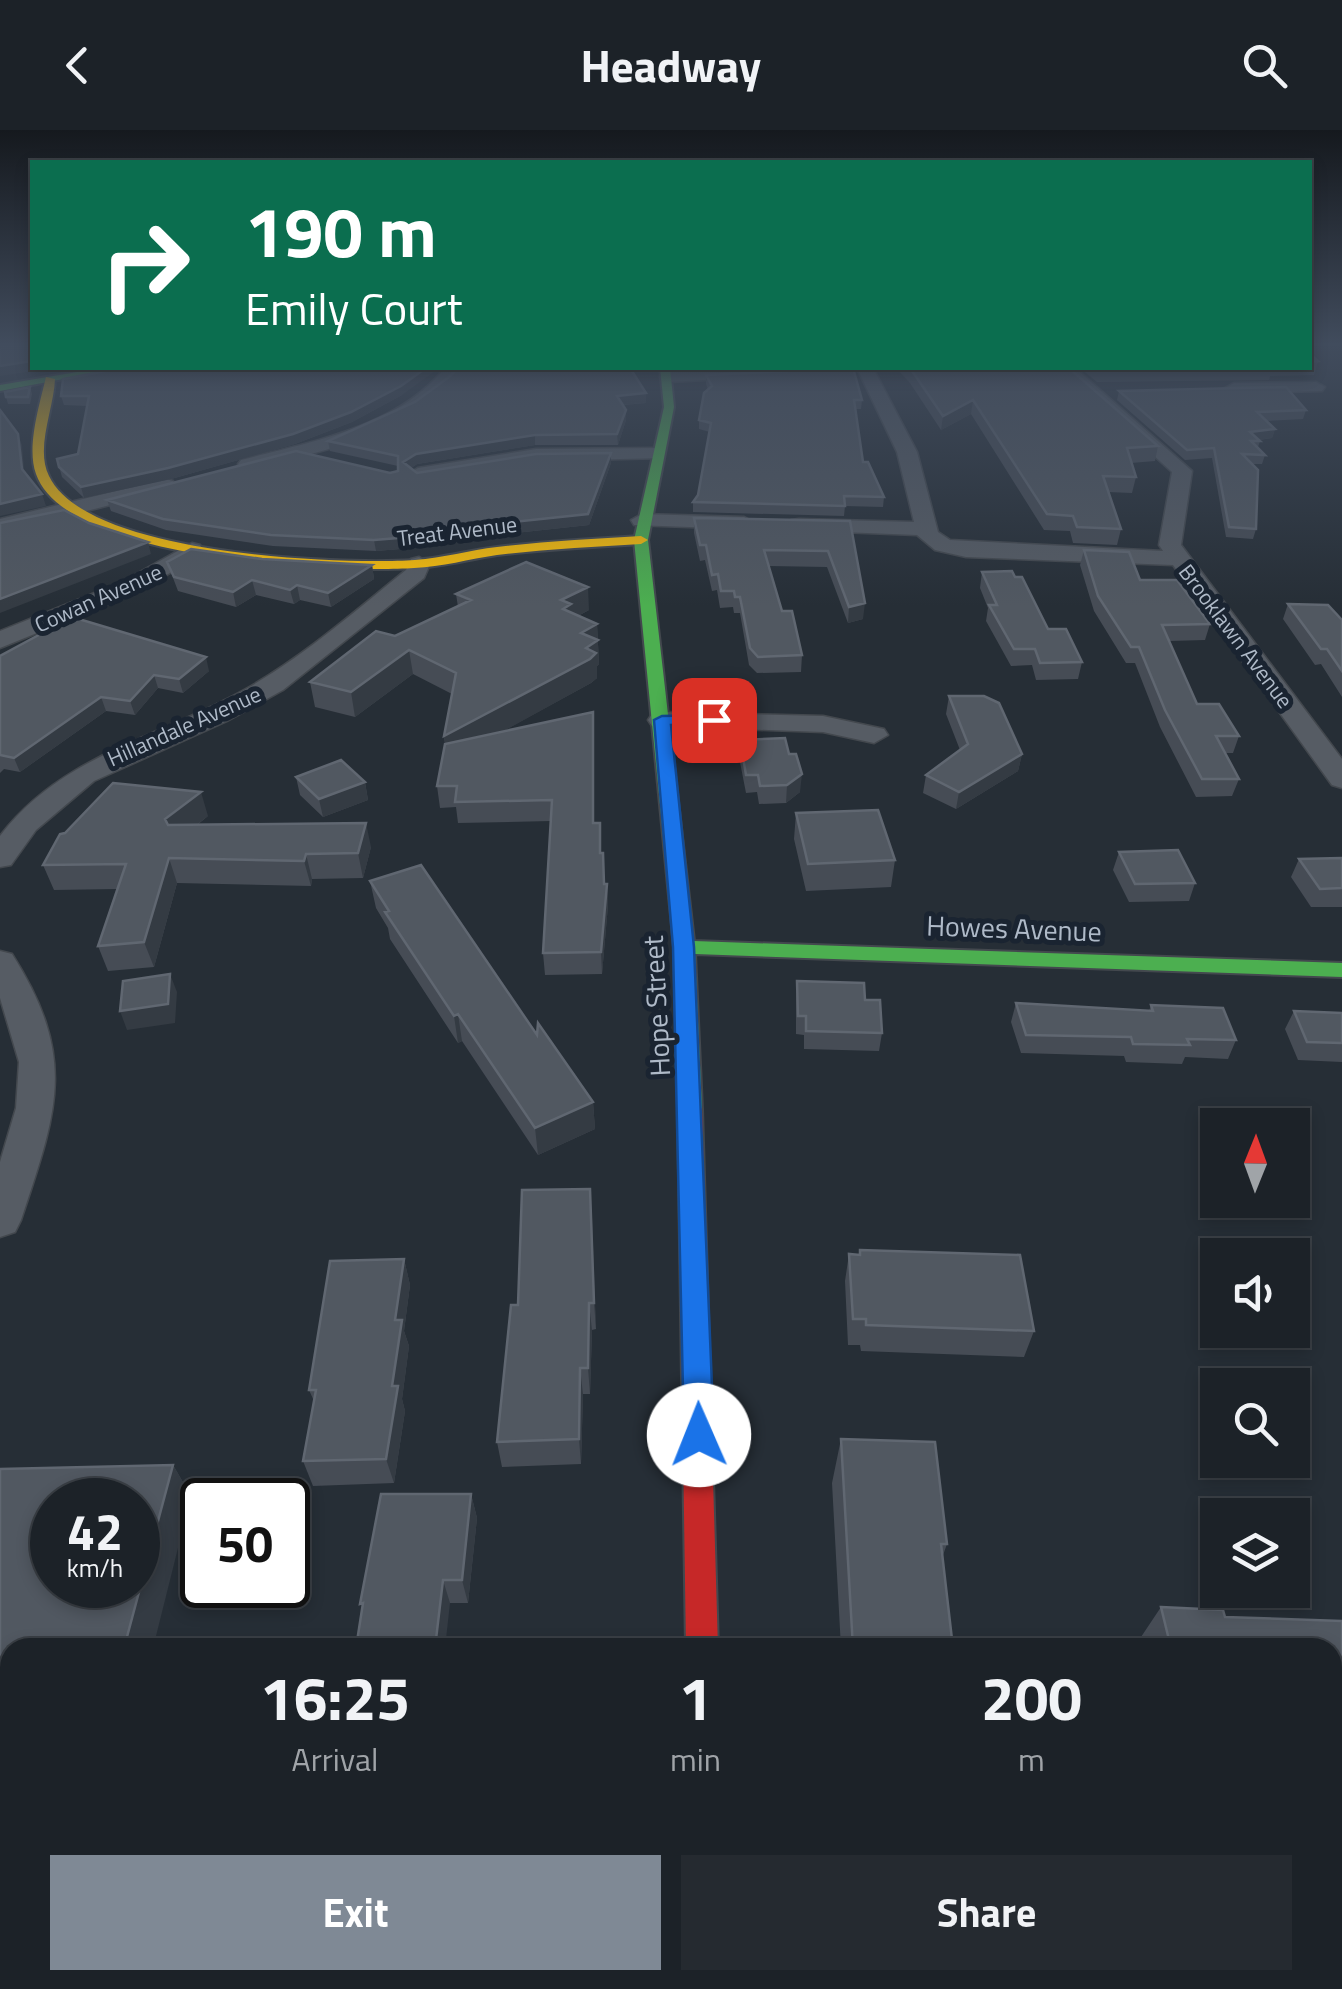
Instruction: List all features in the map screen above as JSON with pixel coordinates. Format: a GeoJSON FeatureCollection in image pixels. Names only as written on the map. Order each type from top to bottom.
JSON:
{"type":"FeatureCollection","features":[{"type":"Feature","properties":{"kind":"street"},"geometry":{"type":"LineString","coordinates":[[45,433],[38,466],[54,494],[70,510]]}},
{"type":"Feature","properties":{"kind":"street"},"geometry":{"type":"LineString","coordinates":[[221,471],[353,433]]}},
{"type":"Feature","properties":{"kind":"street","name":"Hope Street"},"geometry":{"type":"LineString","coordinates":[[663,433],[641,530],[684,947],[702,1638]]}},
{"type":"Feature","properties":{"kind":"street"},"geometry":{"type":"LineString","coordinates":[[641,530],[767,524],[926,529],[907,452],[897,433]]}},
{"type":"Feature","properties":{"kind":"street"},"geometry":{"type":"LineString","coordinates":[[1139,433],[1182,471],[1170,545],[1180,558]]}},
{"type":"Feature","properties":{"kind":"street"},"geometry":{"type":"LineString","coordinates":[[298,450],[330,462]]}},
{"type":"Feature","properties":{"kind":"street"},"geometry":{"type":"LineString","coordinates":[[418,474],[536,455],[657,454]]}},
{"type":"Feature","properties":{"kind":"street"},"geometry":{"type":"LineString","coordinates":[[0,526],[186,480]]}},
{"type":"Feature","properties":{"kind":"street","name":"Treat Avenue"},"geometry":{"type":"LineString","coordinates":[[70,510],[118,530],[192,550],[299,562],[419,564],[641,530]]}},
{"type":"Feature","properties":{"kind":"street","name":"Brooklawn Avenue"},"geometry":{"type":"LineString","coordinates":[[926,529],[934,541],[959,549],[1180,558],[1342,779]]}},
{"type":"Feature","properties":{"kind":"street","name":"Cowan Avenue"},"geometry":{"type":"LineString","coordinates":[[0,640],[104,599],[192,550]]}},
{"type":"Feature","properties":{"kind":"street","name":"Hillandale Avenue"},"geometry":{"type":"LineString","coordinates":[[0,858],[29,820],[65,788],[103,762],[269,688],[416,573],[419,564]]}},
{"type":"Feature","properties":{"kind":"street"},"geometry":{"type":"LineString","coordinates":[[662,720],[824,724],[874,735]]}},
{"type":"Feature","properties":{"kind":"street","name":"Howes Avenue"},"geometry":{"type":"LineString","coordinates":[[684,947],[1342,970]]}},
{"type":"Feature","properties":{"kind":"street"},"geometry":{"type":"LineString","coordinates":[[0,962],[18,1041],[38,1075],[28,1133],[0,1220]]}},
{"type":"Feature","properties":{"kind":"building"},"geometry":{"type":"Polygon","coordinates":[[[0,433],[17,433],[22,469],[42,494],[0,504],[0,433]]]}},
{"type":"Feature","properties":{"kind":"building"},"geometry":{"type":"Polygon","coordinates":[[[82,433],[296,433],[81,487],[59,467],[57,459],[78,454],[82,433]]]}},
{"type":"Feature","properties":{"kind":"building"},"geometry":{"type":"Polygon","coordinates":[[[346,433],[617,433],[535,435],[416,454],[403,462],[417,473],[536,454],[611,453],[588,514],[374,540],[271,535],[163,519],[107,500],[296,451],[390,473],[398,471],[398,456],[328,441],[346,433]]]}},
{"type":"Feature","properties":{"kind":"building"},"geometry":{"type":"Polygon","coordinates":[[[709,433],[859,433],[863,462],[868,462],[884,497],[844,496],[845,506],[693,502],[698,495],[709,433]]]}},
{"type":"Feature","properties":{"kind":"building"},"geometry":{"type":"Polygon","coordinates":[[[994,433],[1143,433],[1158,446],[1127,448],[1136,477],[1103,476],[1121,529],[1077,527],[1073,516],[1047,514],[994,433]]]}},
{"type":"Feature","properties":{"kind":"building"},"geometry":{"type":"Polygon","coordinates":[[[1167,433],[1251,433],[1260,441],[1251,441],[1265,455],[1242,454],[1258,470],[1256,529],[1229,527],[1214,448],[1187,450],[1167,433]]]}},
{"type":"Feature","properties":{"kind":"building"},"geometry":{"type":"Polygon","coordinates":[[[64,510],[89,523],[148,542],[0,599],[0,523],[64,510]]]}},
{"type":"Feature","properties":{"kind":"building"},"geometry":{"type":"Polygon","coordinates":[[[694,518],[850,521],[865,603],[849,607],[828,551],[764,550],[782,611],[792,611],[802,655],[758,657],[750,648],[740,597],[735,597],[734,591],[721,591],[718,574],[712,575],[706,545],[700,545],[694,518]]]}},
{"type":"Feature","properties":{"kind":"building"},"geometry":{"type":"Polygon","coordinates":[[[191,549],[262,559],[372,565],[328,593],[297,585],[290,590],[252,580],[233,592],[174,577],[167,562],[191,549]]]}},
{"type":"Feature","properties":{"kind":"building"},"geometry":{"type":"Polygon","coordinates":[[[1084,550],[1129,552],[1140,580],[1177,580],[1210,624],[1162,625],[1197,704],[1219,704],[1239,736],[1216,736],[1239,779],[1202,779],[1165,710],[1139,647],[1131,647],[1098,596],[1084,550]]]}},
{"type":"Feature","properties":{"kind":"building"},"geometry":{"type":"Polygon","coordinates":[[[526,562],[588,587],[561,600],[571,604],[563,609],[597,624],[581,633],[598,640],[586,648],[596,653],[590,659],[444,736],[456,673],[409,650],[351,692],[310,682],[376,631],[395,636],[471,600],[456,594],[526,562]]]}},
{"type":"Feature","properties":{"kind":"building"},"geometry":{"type":"Polygon","coordinates":[[[1012,571],[1015,577],[1022,577],[1048,629],[1066,629],[1082,662],[1040,663],[1035,649],[1014,649],[989,605],[997,605],[982,572],[1012,571]]]}},
{"type":"Feature","properties":{"kind":"building"},"geometry":{"type":"Polygon","coordinates":[[[1288,604],[1328,605],[1342,620],[1342,671],[1327,649],[1321,649],[1288,604]]]}},
{"type":"Feature","properties":{"kind":"building"},"geometry":{"type":"Polygon","coordinates":[[[72,617],[206,657],[179,679],[154,675],[130,701],[101,697],[14,758],[0,755],[0,656],[72,617]]]}},
{"type":"Feature","properties":{"kind":"building"},"geometry":{"type":"Polygon","coordinates":[[[949,696],[984,696],[999,703],[1022,754],[959,792],[926,775],[968,744],[949,696]]]}},
{"type":"Feature","properties":{"kind":"building"},"geometry":{"type":"Polygon","coordinates":[[[593,712],[593,823],[600,823],[600,853],[607,884],[601,952],[543,953],[552,800],[455,802],[457,786],[437,786],[445,744],[593,712]]]}},
{"type":"Feature","properties":{"kind":"building"},"geometry":{"type":"Polygon","coordinates":[[[785,738],[789,754],[796,754],[802,774],[787,785],[760,786],[758,775],[746,775],[740,740],[785,738]]]}},
{"type":"Feature","properties":{"kind":"building"},"geometry":{"type":"Polygon","coordinates":[[[341,760],[365,782],[319,799],[296,777],[341,760]]]}},
{"type":"Feature","properties":{"kind":"building"},"geometry":{"type":"Polygon","coordinates":[[[113,783],[201,792],[165,819],[168,825],[366,823],[358,853],[306,854],[304,861],[169,858],[144,942],[98,946],[126,864],[43,865],[60,834],[113,783]]]}},
{"type":"Feature","properties":{"kind":"building"},"geometry":{"type":"Polygon","coordinates":[[[878,810],[895,860],[808,864],[796,813],[878,810]]]}},
{"type":"Feature","properties":{"kind":"building"},"geometry":{"type":"Polygon","coordinates":[[[1178,850],[1195,883],[1135,884],[1119,852],[1178,850]]]}},
{"type":"Feature","properties":{"kind":"building"},"geometry":{"type":"Polygon","coordinates":[[[1342,858],[1342,888],[1320,889],[1299,859],[1342,858]]]}},
{"type":"Feature","properties":{"kind":"building"},"geometry":{"type":"Polygon","coordinates":[[[421,865],[537,1035],[538,1023],[593,1102],[535,1128],[458,1014],[454,1016],[385,912],[389,911],[370,881],[421,865]]]}},
{"type":"Feature","properties":{"kind":"building"},"geometry":{"type":"Polygon","coordinates":[[[170,974],[168,1004],[120,1011],[123,981],[170,974]]]}},
{"type":"Feature","properties":{"kind":"building"},"geometry":{"type":"Polygon","coordinates":[[[797,981],[864,983],[865,1000],[880,1000],[882,1033],[806,1031],[806,1016],[798,1016],[797,981]]]}},
{"type":"Feature","properties":{"kind":"building"},"geometry":{"type":"Polygon","coordinates":[[[1016,1003],[1153,1011],[1151,1005],[1223,1008],[1236,1040],[1187,1039],[1190,1045],[1133,1044],[1131,1037],[1026,1035],[1016,1003]]]}},
{"type":"Feature","properties":{"kind":"building"},"geometry":{"type":"Polygon","coordinates":[[[1294,1011],[1342,1013],[1342,1043],[1307,1042],[1294,1011]]]}},
{"type":"Feature","properties":{"kind":"building"},"geometry":{"type":"Polygon","coordinates":[[[590,1189],[594,1303],[589,1303],[588,1368],[580,1368],[579,1439],[497,1442],[511,1305],[518,1305],[522,1190],[590,1189]]]}},
{"type":"Feature","properties":{"kind":"building"},"geometry":{"type":"Polygon","coordinates":[[[860,1250],[1020,1255],[1034,1331],[866,1325],[866,1319],[853,1319],[849,1254],[860,1255],[860,1250]]]}},
{"type":"Feature","properties":{"kind":"building"},"geometry":{"type":"Polygon","coordinates":[[[404,1259],[395,1320],[402,1320],[392,1386],[398,1386],[386,1459],[303,1461],[316,1390],[309,1390],[330,1261],[404,1259]]]}},
{"type":"Feature","properties":{"kind":"building"},"geometry":{"type":"Polygon","coordinates":[[[841,1439],[935,1442],[947,1544],[941,1544],[952,1638],[852,1638],[841,1439]]]}},
{"type":"Feature","properties":{"kind":"building"},"geometry":{"type":"Polygon","coordinates":[[[173,1465],[160,1514],[160,1478],[30,1478],[30,1608],[135,1608],[127,1638],[0,1638],[0,1469],[173,1465]]]}},
{"type":"Feature","properties":{"kind":"building"},"geometry":{"type":"Polygon","coordinates":[[[381,1494],[471,1494],[462,1580],[443,1580],[436,1638],[358,1638],[363,1603],[360,1604],[381,1494]]]}},
{"type":"Feature","properties":{"kind":"building"},"geometry":{"type":"Polygon","coordinates":[[[1161,1607],[1223,1610],[1225,1617],[1342,1621],[1342,1638],[1169,1638],[1161,1607]]]}},
{"type":"Feature","properties":{"kind":"traffic: fast"},"geometry":{"type":"LineString","coordinates":[[664,433],[641,540],[684,947],[690,1109]]}},
{"type":"Feature","properties":{"kind":"traffic: fast"},"geometry":{"type":"LineString","coordinates":[[684,947],[1342,970]]}},
{"type":"Feature","properties":{"kind":"traffic: slow"},"geometry":{"type":"LineString","coordinates":[[41,433],[41,472],[46,483],[74,509],[114,528],[218,554],[274,561],[376,565],[425,563],[533,547],[641,540]]}},
{"type":"Feature","properties":{"kind":"traffic: jam"},"geometry":{"type":"LineString","coordinates":[[690,1109],[702,1638]]}},
{"type":"Feature","properties":{"kind":"route"},"geometry":{"type":"LineString","coordinates":[[699,1435],[684,947],[662,720],[714,720]]}}]}
